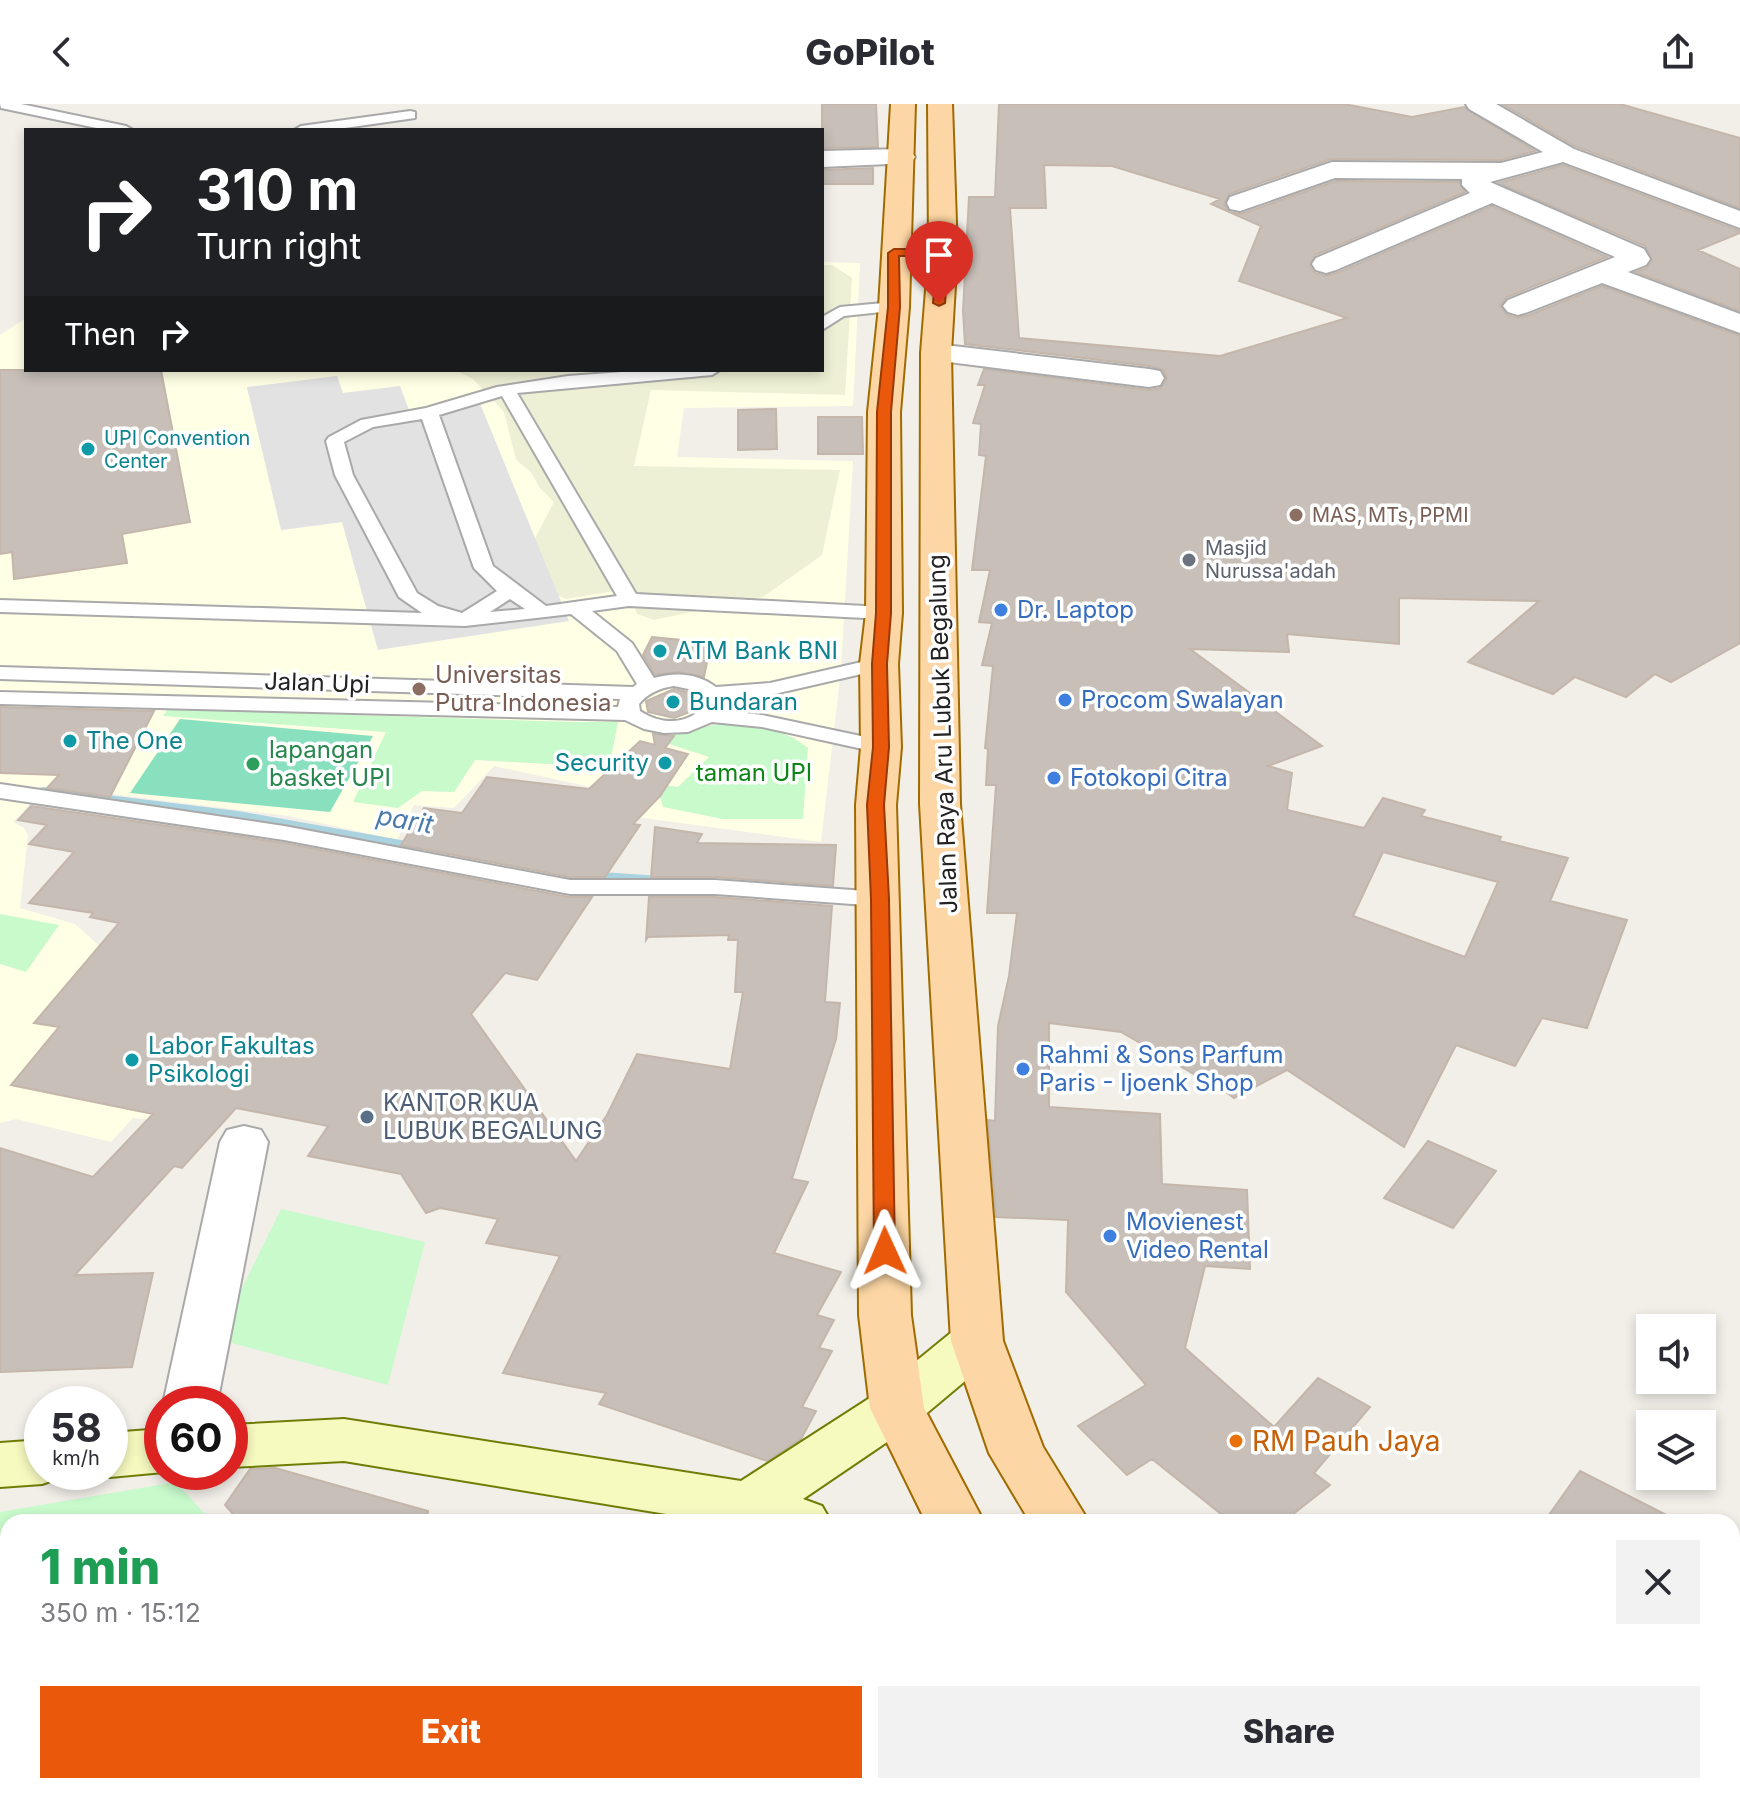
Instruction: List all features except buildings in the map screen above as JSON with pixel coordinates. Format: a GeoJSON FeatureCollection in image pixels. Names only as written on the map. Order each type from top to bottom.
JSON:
{"type":"FeatureCollection","features":[{"type":"Feature","properties":{"kind":"main road"},"geometry":{"type":"LineString","coordinates":[[903,104],[894,307],[884,412],[884,613],[879,664],[881,747],[876,805],[885,1315],[897,1408],[951,1514]]}},
{"type":"Feature","properties":{"kind":"main road","name":"Jalan Raya Aru Lubuk Begalung"},"geometry":{"type":"LineString","coordinates":[[940,104],[943,252],[936,353],[940,804],[977,1341],[1017,1453],[1055,1514]]}},
{"type":"Feature","properties":{"kind":"main road"},"geometry":{"type":"LineString","coordinates":[[894,253],[943,252]]}},
{"type":"Feature","properties":{"kind":"main road"},"geometry":{"type":"LineString","coordinates":[[876,805],[940,804]]}},
{"type":"Feature","properties":{"kind":"main road"},"geometry":{"type":"LineString","coordinates":[[748,1505],[832,1454],[897,1408],[933,1382],[977,1341]]}},
{"type":"Feature","properties":{"kind":"main road"},"geometry":{"type":"LineString","coordinates":[[248,1445],[344,1440],[748,1505],[777,1514]]}},
{"type":"Feature","properties":{"kind":"main road"},"geometry":{"type":"LineString","coordinates":[[0,1465],[24,1463]]}},
{"type":"Feature","properties":{"kind":"street"},"geometry":{"type":"LineString","coordinates":[[1478,104],[1565,154],[1740,220]]}},
{"type":"Feature","properties":{"kind":"street"},"geometry":{"type":"LineString","coordinates":[[1326,264],[1498,182],[1565,154]]}},
{"type":"Feature","properties":{"kind":"street"},"geometry":{"type":"LineString","coordinates":[[824,159],[902,157]]}},
{"type":"Feature","properties":{"kind":"street"},"geometry":{"type":"LineString","coordinates":[[1240,203],[1332,170],[1498,182],[1634,255],[1636,259],[1518,306]]}},
{"type":"Feature","properties":{"kind":"street"},"geometry":{"type":"LineString","coordinates":[[1603,273],[1740,324]]}},
{"type":"Feature","properties":{"kind":"street"},"geometry":{"type":"LineString","coordinates":[[936,353],[1149,378]]}},
{"type":"Feature","properties":{"kind":"street"},"geometry":{"type":"LineString","coordinates":[[194,1386],[244,1142]]}},
{"type":"Feature","properties":{"kind":"lane"},"geometry":{"type":"LineString","coordinates":[[1,104],[116,128]]}},
{"type":"Feature","properties":{"kind":"lane"},"geometry":{"type":"LineString","coordinates":[[316,128],[410,115]]}},
{"type":"Feature","properties":{"kind":"lane"},"geometry":{"type":"LineString","coordinates":[[824,324],[840,312],[894,307]]}},
{"type":"Feature","properties":{"kind":"lane"},"geometry":{"type":"LineString","coordinates":[[511,590],[465,620],[431,610],[409,597],[344,475],[335,441],[345,432],[365,423],[429,413],[457,401],[507,390],[591,379],[685,372]]}},
{"type":"Feature","properties":{"kind":"lane"},"geometry":{"type":"LineString","coordinates":[[507,390],[629,600]]}},
{"type":"Feature","properties":{"kind":"lane"},"geometry":{"type":"LineString","coordinates":[[429,413],[484,568],[493,579],[542,612]]}},
{"type":"Feature","properties":{"kind":"lane"},"geometry":{"type":"LineString","coordinates":[[0,606],[465,620],[629,600],[884,613]]}},
{"type":"Feature","properties":{"kind":"lane"},"geometry":{"type":"LineString","coordinates":[[574,607],[619,641],[637,697]]}},
{"type":"Feature","properties":{"kind":"lane","name":"Jalan Upi"},"geometry":{"type":"LineString","coordinates":[[637,697],[641,722],[668,727],[697,723],[712,705],[879,664]]}},
{"type":"Feature","properties":{"kind":"lane","name":"Jalan Upi"},"geometry":{"type":"LineString","coordinates":[[0,673],[637,697]]}},
{"type":"Feature","properties":{"kind":"lane","name":"Jalan Upi"},"geometry":{"type":"LineString","coordinates":[[0,698],[637,697],[666,681],[685,681],[702,686],[712,705],[762,721],[881,747]]}},
{"type":"Feature","properties":{"kind":"lane"},"geometry":{"type":"LineString","coordinates":[[0,791],[284,833],[570,887],[715,887],[880,899]]}},
{"type":"Feature","properties":{"kind":"shaded area","name":"Universitas Putra Indonesia"},"geometry":{"type":"Polygon","coordinates":[[[824,262],[860,263],[853,406],[684,408],[677,457],[853,461],[841,670],[821,842],[636,817],[627,795],[494,766],[454,808],[414,805],[397,840],[289,816],[47,786],[13,822],[24,828],[28,835],[20,908],[75,924],[103,949],[190,1123],[133,1118],[111,1142],[16,1119],[0,1123],[0,335],[24,319],[24,372],[824,372],[824,262]],[[337,376],[247,388],[282,530],[342,522],[378,650],[408,410],[342,393],[337,376]],[[164,715],[387,732],[422,791],[454,792],[475,760],[609,767],[618,722],[573,722],[164,715]],[[713,724],[694,728],[710,757],[678,787],[657,784],[663,807],[796,738],[755,725],[713,724]]]}},
{"type":"Feature","properties":{"kind":"shaded area"},"geometry":{"type":"Polygon","coordinates":[[[824,265],[832,265],[852,278],[845,395],[651,390],[634,466],[840,470],[822,555],[763,597],[654,620],[637,614],[627,589],[566,599],[509,575],[531,546],[554,502],[539,487],[531,472],[516,460],[504,412],[473,379],[459,372],[824,372],[824,265]]]}},
{"type":"Feature","properties":{"kind":"shaded area"},"geometry":{"type":"Polygon","coordinates":[[[337,376],[343,393],[400,386],[409,410],[479,401],[569,621],[378,650],[342,522],[281,530],[247,387],[337,376]]]}},
{"type":"Feature","properties":{"kind":"green space"},"geometry":{"type":"Polygon","coordinates":[[[168,709],[618,722],[609,767],[475,760],[454,792],[422,791],[398,808],[353,802],[386,732],[163,716],[168,709]]]}},
{"type":"Feature","properties":{"kind":"green space","name":"lapangan basket UPI"},"geometry":{"type":"Polygon","coordinates":[[[180,719],[373,736],[330,812],[130,793],[180,719]]]}},
{"type":"Feature","properties":{"kind":"green space","name":"taman UPI"},"geometry":{"type":"Polygon","coordinates":[[[736,722],[783,734],[808,748],[803,819],[723,819],[663,807],[656,784],[678,787],[709,757],[657,740],[694,728],[736,722]]]}},
{"type":"Feature","properties":{"kind":"green space"},"geometry":{"type":"Polygon","coordinates":[[[0,914],[59,925],[26,972],[0,964],[0,914]]]}},
{"type":"Feature","properties":{"kind":"green space"},"geometry":{"type":"Polygon","coordinates":[[[281,1209],[425,1242],[388,1385],[217,1339],[281,1209]]]}},
{"type":"Feature","properties":{"kind":"green space"},"geometry":{"type":"Polygon","coordinates":[[[144,1487],[144,1490],[183,1490],[205,1514],[0,1514],[144,1487]]]}},
{"type":"Feature","properties":{"kind":"waterway","name":"parit"},"geometry":{"type":"LineString","coordinates":[[43,791],[238,815],[418,847]]}},
{"type":"Feature","properties":{"kind":"waterway","name":"parit"},"geometry":{"type":"LineString","coordinates":[[588,875],[675,881]]}},
{"type":"Feature","properties":{"kind":"place","name":"UPI Convention Center"},"geometry":{"type":"Point","coordinates":[88,449]}},
{"type":"Feature","properties":{"kind":"place","name":"MAS, MTs, PPMI"},"geometry":{"type":"Point","coordinates":[1296,515]}},
{"type":"Feature","properties":{"kind":"place","name":"Masjid Nurussa'adah"},"geometry":{"type":"Point","coordinates":[1189,560]}},
{"type":"Feature","properties":{"kind":"place","name":"Dr. Laptop"},"geometry":{"type":"Point","coordinates":[1001,610]}},
{"type":"Feature","properties":{"kind":"place","name":"ATM Bank BNI"},"geometry":{"type":"Point","coordinates":[660,651]}},
{"type":"Feature","properties":{"kind":"place","name":"Universitas Putra Indonesia"},"geometry":{"type":"Point","coordinates":[419,689]}},
{"type":"Feature","properties":{"kind":"place","name":"Procom Swalayan"},"geometry":{"type":"Point","coordinates":[1065,700]}},
{"type":"Feature","properties":{"kind":"place","name":"Bundaran"},"geometry":{"type":"Point","coordinates":[673,702]}},
{"type":"Feature","properties":{"kind":"place","name":"The One"},"geometry":{"type":"Point","coordinates":[70,741]}},
{"type":"Feature","properties":{"kind":"place","name":"Security"},"geometry":{"type":"Point","coordinates":[665,763]}},
{"type":"Feature","properties":{"kind":"place","name":"lapangan basket UPI"},"geometry":{"type":"Point","coordinates":[253,764]}},
{"type":"Feature","properties":{"kind":"place","name":"Fotokopi Citra"},"geometry":{"type":"Point","coordinates":[1054,778]}},
{"type":"Feature","properties":{"kind":"place","name":"Labor Fakultas Psikologi"},"geometry":{"type":"Point","coordinates":[132,1060]}},
{"type":"Feature","properties":{"kind":"place","name":"Rahmi & Sons Parfum Paris - Ijoenk Shop"},"geometry":{"type":"Point","coordinates":[1023,1069]}},
{"type":"Feature","properties":{"kind":"place","name":"KANTOR KUA LUBUK BEGALUNG"},"geometry":{"type":"Point","coordinates":[367,1117]}},
{"type":"Feature","properties":{"kind":"place","name":"Movienest Video Rental"},"geometry":{"type":"Point","coordinates":[1110,1236]}},
{"type":"Feature","properties":{"kind":"place","name":"RM Pauh Jaya"},"geometry":{"type":"Point","coordinates":[1236,1441]}},
{"type":"Feature","properties":{"kind":"route"},"geometry":{"type":"LineString","coordinates":[[885,1251],[876,805],[881,747],[879,664],[884,613],[884,412],[894,307],[894,253],[943,252],[939,303]]}}]}
